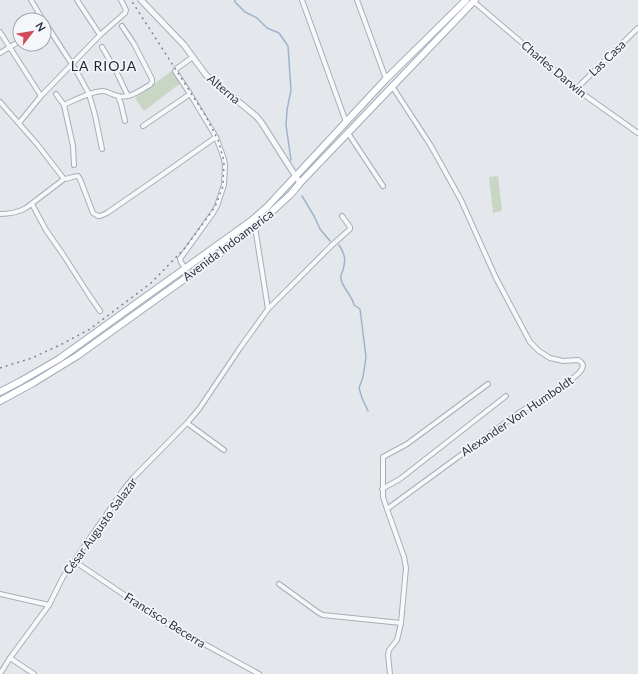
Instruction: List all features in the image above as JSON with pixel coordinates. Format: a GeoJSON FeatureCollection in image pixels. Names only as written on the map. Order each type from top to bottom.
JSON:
{"type":"FeatureCollection","features":[{"type":"Feature","properties":{"kind":"main road","name":"Avenida Indoamerica"},"geometry":{"type":"LineString","coordinates":[[0,392],[59,359],[251,221],[267,207],[386,79],[470,1]]}},
{"type":"Feature","properties":{"kind":"main road","name":"Avenida Indoamerica"},"geometry":{"type":"LineString","coordinates":[[0,401],[77,356],[255,227],[291,194],[470,1]]}},
{"type":"Feature","properties":{"kind":"main road"},"geometry":{"type":"LineString","coordinates":[[218,245],[222,252]]}},
{"type":"Feature","properties":{"kind":"street"},"geometry":{"type":"LineString","coordinates":[[30,0],[38,12]]}},
{"type":"Feature","properties":{"kind":"street"},"geometry":{"type":"LineString","coordinates":[[77,0],[100,36]]}},
{"type":"Feature","properties":{"kind":"street"},"geometry":{"type":"LineString","coordinates":[[19,123],[40,96],[125,13],[126,8],[121,0]]}},
{"type":"Feature","properties":{"kind":"street","name":"Alterna"},"geometry":{"type":"LineString","coordinates":[[141,0],[184,45],[206,75],[256,116],[300,183]]}},
{"type":"Feature","properties":{"kind":"street"},"geometry":{"type":"LineString","coordinates":[[302,0],[346,122]]}},
{"type":"Feature","properties":{"kind":"street"},"geometry":{"type":"LineString","coordinates":[[357,0],[386,79]]}},
{"type":"Feature","properties":{"kind":"street","name":"Charles Darwin"},"geometry":{"type":"LineString","coordinates":[[470,1],[576,89],[638,133]]}},
{"type":"Feature","properties":{"kind":"street"},"geometry":{"type":"LineString","coordinates":[[64,105],[89,94],[103,91],[118,96],[131,96],[150,85],[152,79],[131,39],[122,26]]}},
{"type":"Feature","properties":{"kind":"street","name":"Las Casa"},"geometry":{"type":"LineString","coordinates":[[576,89],[638,28]]}},
{"type":"Feature","properties":{"kind":"street"},"geometry":{"type":"LineString","coordinates":[[0,32],[40,96]]}},
{"type":"Feature","properties":{"kind":"street"},"geometry":{"type":"LineString","coordinates":[[52,36],[72,64],[89,94],[102,150]]}},
{"type":"Feature","properties":{"kind":"street"},"geometry":{"type":"LineString","coordinates":[[0,53],[10,47]]}},
{"type":"Feature","properties":{"kind":"street"},"geometry":{"type":"LineString","coordinates":[[102,47],[128,96]]}},
{"type":"Feature","properties":{"kind":"street"},"geometry":{"type":"LineString","coordinates":[[185,268],[180,260],[213,213],[222,195],[225,165],[216,137],[175,71],[193,57]]}},
{"type":"Feature","properties":{"kind":"street","name":"Alexander Von Humboldt"},"geometry":{"type":"LineString","coordinates":[[388,509],[520,412],[566,385],[580,373],[582,369],[581,362],[578,360],[550,358],[539,351],[530,342],[496,278],[461,200],[431,146],[392,86]]}},
{"type":"Feature","properties":{"kind":"street"},"geometry":{"type":"LineString","coordinates":[[56,94],[64,105],[73,146],[74,164]]}},
{"type":"Feature","properties":{"kind":"street"},"geometry":{"type":"LineString","coordinates":[[143,126],[190,94]]}},
{"type":"Feature","properties":{"kind":"street"},"geometry":{"type":"LineString","coordinates":[[118,96],[125,121]]}},
{"type":"Feature","properties":{"kind":"street"},"geometry":{"type":"LineString","coordinates":[[0,102],[64,179]]}},
{"type":"Feature","properties":{"kind":"street"},"geometry":{"type":"LineString","coordinates":[[348,133],[383,186]]}},
{"type":"Feature","properties":{"kind":"street"},"geometry":{"type":"LineString","coordinates":[[0,214],[20,212],[64,179],[78,176],[93,213],[100,216],[216,137]]}},
{"type":"Feature","properties":{"kind":"street"},"geometry":{"type":"LineString","coordinates":[[32,204],[46,230],[100,311]]}},
{"type":"Feature","properties":{"kind":"street","name":"César Augusto Salazar"},"geometry":{"type":"LineString","coordinates":[[0,674],[49,605],[63,577],[132,478],[188,423],[268,308],[350,229],[342,216]]}},
{"type":"Feature","properties":{"kind":"street"},"geometry":{"type":"LineString","coordinates":[[251,221],[255,227],[268,308]]}},
{"type":"Feature","properties":{"kind":"street"},"geometry":{"type":"LineString","coordinates":[[390,674],[388,655],[389,650],[397,640],[401,623],[406,562],[383,497],[383,457],[408,444],[488,384]]}},
{"type":"Feature","properties":{"kind":"street"},"geometry":{"type":"LineString","coordinates":[[382,489],[400,479],[506,396]]}},
{"type":"Feature","properties":{"kind":"street"},"geometry":{"type":"LineString","coordinates":[[188,423],[224,450]]}},
{"type":"Feature","properties":{"kind":"street","name":"Francisco Becerra"},"geometry":{"type":"LineString","coordinates":[[74,561],[166,623],[259,674]]}},
{"type":"Feature","properties":{"kind":"street"},"geometry":{"type":"LineString","coordinates":[[279,584],[318,613],[324,615],[401,623]]}},
{"type":"Feature","properties":{"kind":"street"},"geometry":{"type":"LineString","coordinates":[[0,594],[49,605]]}},
{"type":"Feature","properties":{"kind":"street"},"geometry":{"type":"LineString","coordinates":[[10,658],[34,674]]}},
{"type":"Feature","properties":{"kind":"green space"},"geometry":{"type":"Polygon","coordinates":[[[173,70],[182,82],[144,111],[135,98],[173,70]]]}},
{"type":"Feature","properties":{"kind":"green space"},"geometry":{"type":"Polygon","coordinates":[[[498,176],[502,211],[493,213],[489,177],[498,176]]]}},
{"type":"Feature","properties":{"kind":"waterway"},"geometry":{"type":"LineString","coordinates":[[235,0],[235,2],[245,12],[257,18],[267,28],[279,33],[288,46],[291,90],[286,125],[291,160]]}},
{"type":"Feature","properties":{"kind":"waterway"},"geometry":{"type":"LineString","coordinates":[[302,196],[320,229],[330,241]]}},
{"type":"Feature","properties":{"kind":"waterway"},"geometry":{"type":"LineString","coordinates":[[339,245],[343,251],[345,260],[341,277],[342,283],[354,305],[360,309],[366,357],[363,377],[359,388],[368,411]]}},
{"type":"Feature","properties":{"kind":"railway"},"geometry":{"type":"LineString","coordinates":[[0,368],[32,358],[90,329],[151,283],[185,248],[215,207],[223,186],[224,161],[218,140],[205,115],[131,0]]}},
{"type":"Feature","properties":{"kind":"district","name":"LA RIOJA"},"geometry":{"type":"Point","coordinates":[104,65]}}]}
